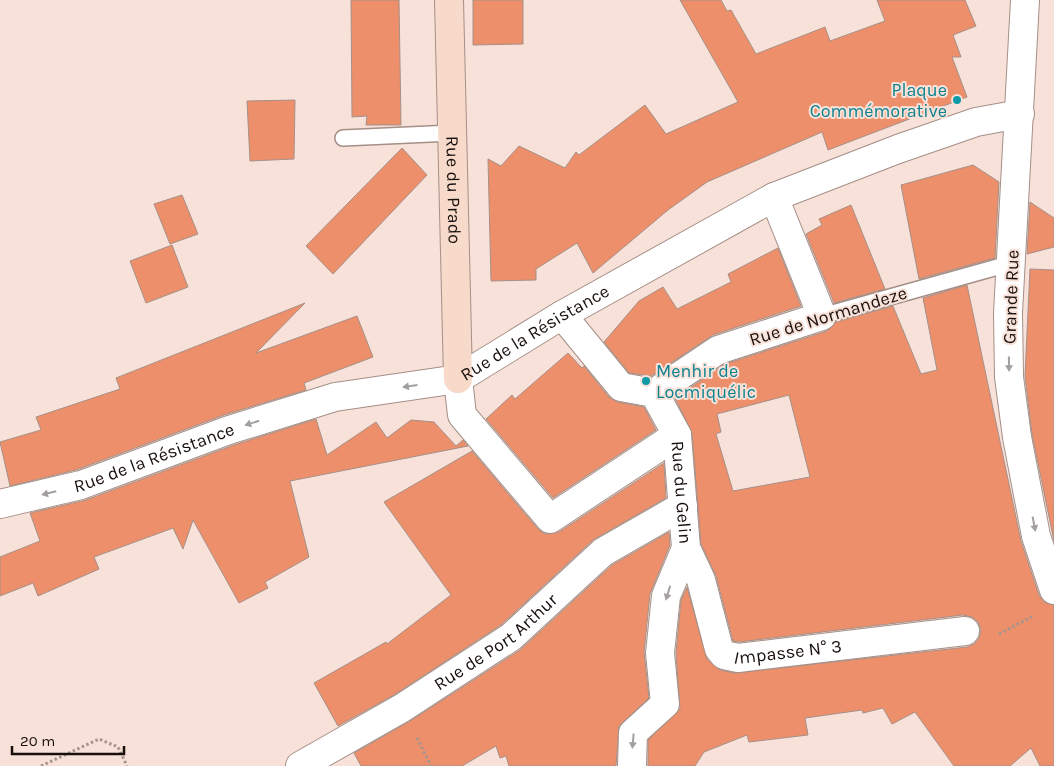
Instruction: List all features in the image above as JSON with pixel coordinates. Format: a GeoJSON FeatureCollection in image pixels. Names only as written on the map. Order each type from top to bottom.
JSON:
{"type":"FeatureCollection","features":[{"type":"Feature","properties":{"kind":"street","name":"Rue du Prado"},"geometry":{"type":"LineString","coordinates":[[449,0],[458,379]]}},
{"type":"Feature","properties":{"kind":"street","name":"Grande Rue"},"geometry":{"type":"LineString","coordinates":[[1025,0],[1008,313],[1009,377],[1017,437],[1036,536],[1054,590]]}},
{"type":"Feature","properties":{"kind":"street","name":"Rue de la Résistance"},"geometry":{"type":"LineString","coordinates":[[0,504],[81,485],[229,430],[335,397],[458,379],[562,315],[774,197],[898,149],[976,122],[1020,114]]}},
{"type":"Feature","properties":{"kind":"street"},"geometry":{"type":"LineString","coordinates":[[774,197],[822,316]]}},
{"type":"Feature","properties":{"kind":"street"},"geometry":{"type":"LineString","coordinates":[[562,315],[621,387],[654,393]]}},
{"type":"Feature","properties":{"kind":"street","name":"Rue de Normandeze"},"geometry":{"type":"LineString","coordinates":[[654,393],[718,350],[822,316]]}},
{"type":"Feature","properties":{"kind":"street"},"geometry":{"type":"LineString","coordinates":[[458,379],[462,416],[550,519],[677,435]]}},
{"type":"Feature","properties":{"kind":"street","name":"Rue du Gelin"},"geometry":{"type":"LineString","coordinates":[[632,766],[633,733],[665,704],[660,653],[666,596],[686,548],[677,435],[654,393]]}},
{"type":"Feature","properties":{"kind":"street","name":"Rue de Port Arthur"},"geometry":{"type":"LineString","coordinates":[[300,766],[402,708],[511,637],[603,552],[683,506]]}},
{"type":"Feature","properties":{"kind":"street","name":"Impasse N° 3"},"geometry":{"type":"LineString","coordinates":[[686,548],[701,580],[719,649],[724,655],[738,658],[965,631]]}},
{"type":"Feature","properties":{"kind":"lane"},"geometry":{"type":"LineString","coordinates":[[343,138],[452,133]]}},
{"type":"Feature","properties":{"kind":"lane","name":"Rue de Normandeze"},"geometry":{"type":"LineString","coordinates":[[822,316],[1012,263]]}},
{"type":"Feature","properties":{"kind":"path"},"geometry":{"type":"LineString","coordinates":[[965,631],[987,640],[1037,614]]}},
{"type":"Feature","properties":{"kind":"path"},"geometry":{"type":"LineString","coordinates":[[40,766],[99,739],[118,747],[127,766]]}},
{"type":"Feature","properties":{"kind":"building"},"geometry":{"type":"Polygon","coordinates":[[[351,0],[399,0],[401,125],[366,125],[367,116],[352,117],[351,0]]]}},
{"type":"Feature","properties":{"kind":"building"},"geometry":{"type":"Polygon","coordinates":[[[473,0],[523,0],[523,44],[473,45],[473,0]]]}},
{"type":"Feature","properties":{"kind":"building"},"geometry":{"type":"Polygon","coordinates":[[[680,0],[721,0],[727,11],[731,10],[756,54],[825,27],[830,41],[885,21],[877,0],[965,0],[976,26],[953,35],[961,57],[952,57],[967,97],[828,150],[822,132],[707,182],[668,210],[593,273],[577,243],[536,269],[536,280],[491,281],[488,159],[501,166],[519,146],[565,168],[576,152],[579,155],[645,105],[666,134],[738,102],[680,0]]]}},
{"type":"Feature","properties":{"kind":"building"},"geometry":{"type":"Polygon","coordinates":[[[295,100],[294,159],[250,161],[247,101],[295,100]]]}},
{"type":"Feature","properties":{"kind":"building"},"geometry":{"type":"Polygon","coordinates":[[[402,148],[427,175],[333,274],[306,246],[402,148]]]}},
{"type":"Feature","properties":{"kind":"building"},"geometry":{"type":"Polygon","coordinates":[[[973,165],[999,182],[995,258],[919,279],[901,185],[973,165]]]}},
{"type":"Feature","properties":{"kind":"building"},"geometry":{"type":"Polygon","coordinates":[[[182,195],[198,234],[170,244],[154,204],[182,195]]]}},
{"type":"Feature","properties":{"kind":"building"},"geometry":{"type":"Polygon","coordinates":[[[1030,202],[1054,218],[1054,247],[1027,254],[1030,202]]]}},
{"type":"Feature","properties":{"kind":"building"},"geometry":{"type":"Polygon","coordinates":[[[851,205],[885,289],[834,303],[806,234],[822,225],[819,219],[851,205]]]}},
{"type":"Feature","properties":{"kind":"building"},"geometry":{"type":"Polygon","coordinates":[[[172,245],[188,287],[146,303],[130,261],[172,245]]]}},
{"type":"Feature","properties":{"kind":"building"},"geometry":{"type":"Polygon","coordinates":[[[778,248],[801,306],[713,335],[651,376],[629,373],[604,342],[639,301],[663,287],[677,309],[731,282],[728,274],[778,248]]]}},
{"type":"Feature","properties":{"kind":"building"},"geometry":{"type":"Polygon","coordinates":[[[1030,269],[1054,270],[1054,541],[1032,434],[1025,376],[1030,269]]]}},
{"type":"Feature","properties":{"kind":"building"},"geometry":{"type":"Polygon","coordinates":[[[967,285],[1021,541],[1039,595],[1044,602],[1054,605],[1054,766],[1040,766],[1031,748],[1010,766],[954,766],[915,712],[892,724],[883,708],[863,713],[862,710],[805,718],[808,735],[749,742],[747,735],[704,752],[695,766],[648,766],[648,740],[680,709],[676,653],[681,600],[687,587],[707,659],[720,670],[735,673],[967,647],[974,644],[979,638],[981,630],[978,622],[972,617],[963,615],[739,642],[733,641],[716,576],[701,544],[692,433],[675,398],[725,364],[827,331],[836,322],[893,306],[921,374],[937,370],[923,298],[967,285]],[[789,395],[717,414],[721,432],[716,434],[733,491],[810,477],[789,395]]]}},
{"type":"Feature","properties":{"kind":"building"},"geometry":{"type":"Polygon","coordinates":[[[305,303],[256,353],[357,316],[373,357],[304,383],[306,390],[224,415],[76,470],[10,486],[0,442],[41,430],[36,417],[120,389],[116,378],[305,303]]]}},
{"type":"Feature","properties":{"kind":"building"},"geometry":{"type":"Polygon","coordinates":[[[568,353],[582,368],[584,366],[609,397],[618,402],[644,407],[656,430],[553,498],[486,419],[512,395],[515,399],[568,353]]]}},
{"type":"Feature","properties":{"kind":"building"},"geometry":{"type":"Polygon","coordinates":[[[316,419],[327,455],[376,422],[387,438],[411,420],[434,422],[456,446],[463,440],[468,446],[290,481],[309,557],[265,582],[268,588],[239,603],[193,520],[183,549],[173,528],[94,557],[99,569],[38,596],[33,583],[0,596],[0,557],[40,541],[30,513],[86,500],[234,445],[316,419]]]}},
{"type":"Feature","properties":{"kind":"building"},"geometry":{"type":"Polygon","coordinates":[[[472,451],[538,529],[545,534],[559,532],[664,463],[666,498],[593,540],[501,625],[394,695],[338,726],[314,683],[386,642],[387,644],[451,595],[384,502],[472,451]]]}},
{"type":"Feature","properties":{"kind":"building"},"geometry":{"type":"Polygon","coordinates":[[[669,532],[670,545],[650,594],[644,652],[649,698],[619,726],[616,766],[509,766],[506,756],[500,758],[496,746],[462,766],[361,766],[354,753],[410,721],[520,650],[612,565],[669,532]]]}},
{"type":"Feature","properties":{"kind":"place","name":"Plaque Commémorative"},"geometry":{"type":"Point","coordinates":[957,100]}},
{"type":"Feature","properties":{"kind":"place","name":"Menhir de Locmiquélic"},"geometry":{"type":"Point","coordinates":[646,381]}}]}
